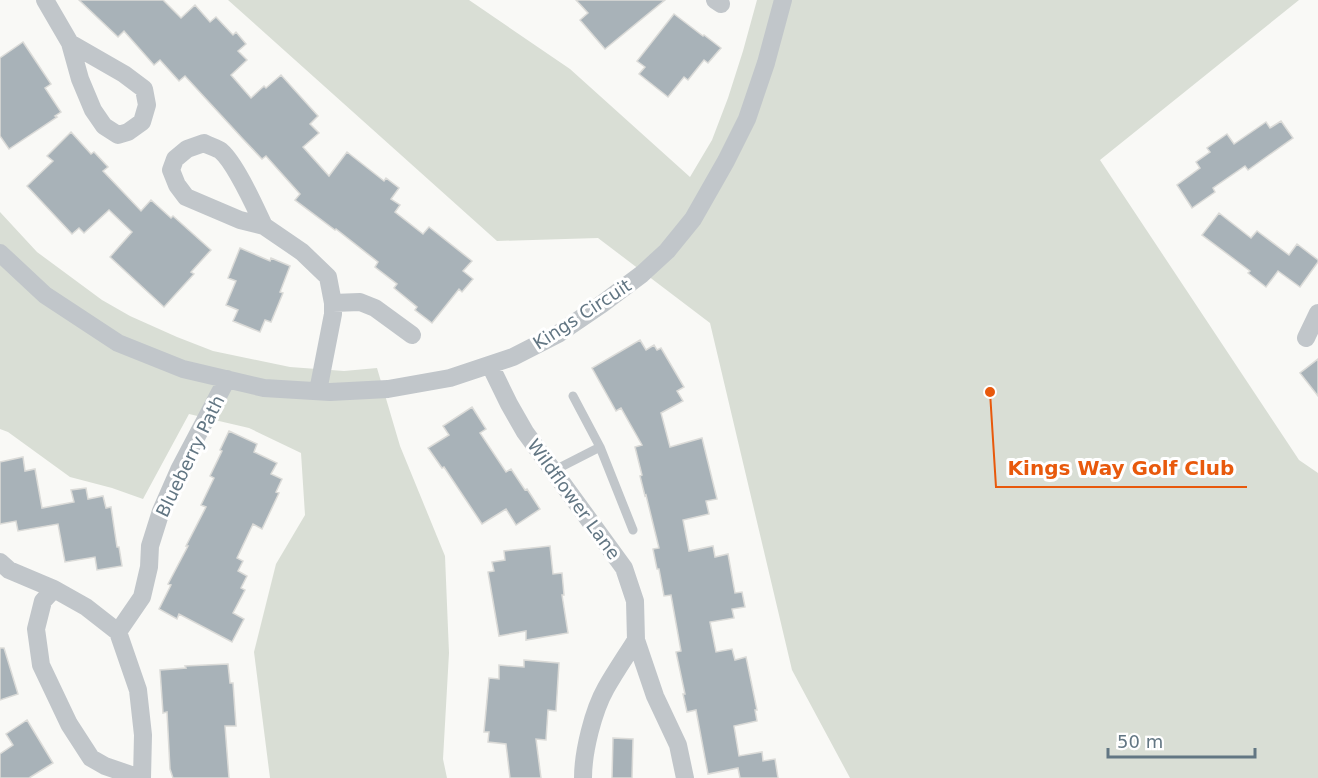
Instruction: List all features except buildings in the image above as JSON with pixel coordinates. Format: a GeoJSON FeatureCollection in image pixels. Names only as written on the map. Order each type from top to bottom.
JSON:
{"type":"FeatureCollection","features":[{"type":"Feature","properties":{"kind":"street"},"geometry":{"type":"LineString","coordinates":[[45,0],[70,44],[80,80],[93,110],[104,126],[118,135],[128,132],[142,122],[147,105],[144,89],[124,74],[70,44]]}},
{"type":"Feature","properties":{"kind":"street","name":"Kings Circuit"},"geometry":{"type":"LineString","coordinates":[[0,253],[45,295],[118,343],[183,369],[264,388],[330,392],[388,389],[450,378],[513,357],[558,334],[642,274],[667,251],[693,219],[747,119],[766,63],[783,0]]}},
{"type":"Feature","properties":{"kind":"street"},"geometry":{"type":"LineString","coordinates":[[264,226],[232,165],[220,151],[204,143],[187,149],[175,159],[171,170],[177,185],[186,197],[240,220],[264,226],[302,252],[328,278],[333,314],[318,391]]}},
{"type":"Feature","properties":{"kind":"street"},"geometry":{"type":"LineString","coordinates":[[333,303],[360,302],[375,308],[412,335]]}},
{"type":"Feature","properties":{"kind":"street"},"geometry":{"type":"LineString","coordinates":[[1306,338],[1318,313]]}},
{"type":"Feature","properties":{"kind":"street","name":"Wildflower Lane"},"geometry":{"type":"LineString","coordinates":[[490,365],[525,432],[624,568],[635,601],[636,640],[655,696],[678,745],[685,778]]}},
{"type":"Feature","properties":{"kind":"street","name":"Blueberry Path"},"geometry":{"type":"LineString","coordinates":[[118,632],[142,597],[149,567],[150,546],[160,511],[179,470],[228,379]]}},
{"type":"Feature","properties":{"kind":"street"},"geometry":{"type":"LineString","coordinates":[[3,568],[54,588],[86,607],[118,632],[138,690],[143,735],[141,778],[105,766],[91,758],[69,724],[41,665],[36,629],[43,601],[54,588]]}},
{"type":"Feature","properties":{"kind":"street"},"geometry":{"type":"LineString","coordinates":[[583,778],[590,729],[604,690],[636,640]]}},
{"type":"Feature","properties":{"kind":"lane"},"geometry":{"type":"LineString","coordinates":[[573,396],[600,447],[633,530]]}},
{"type":"Feature","properties":{"kind":"lane"},"geometry":{"type":"LineString","coordinates":[[553,471],[600,447]]}},
{"type":"Feature","properties":{"kind":"shaded area"},"geometry":{"type":"Polygon","coordinates":[[[228,0],[469,0],[570,69],[690,177],[712,140],[728,98],[757,0],[1299,0],[1100,160],[1299,460],[1318,473],[1318,778],[850,778],[792,670],[710,323],[598,238],[497,241],[228,0]]]}},
{"type":"Feature","properties":{"kind":"shaded area"},"geometry":{"type":"Polygon","coordinates":[[[0,212],[37,252],[102,300],[130,316],[177,337],[213,351],[290,367],[344,371],[377,368],[400,446],[445,556],[449,653],[443,759],[447,778],[270,778],[254,652],[276,564],[305,515],[301,453],[249,428],[189,414],[143,499],[70,477],[8,432],[0,429],[0,212]]]}},
{"type":"Feature","properties":{"kind":"place","name":"Kings Way Golf Club"},"geometry":{"type":"Point","coordinates":[990,392]}}]}
